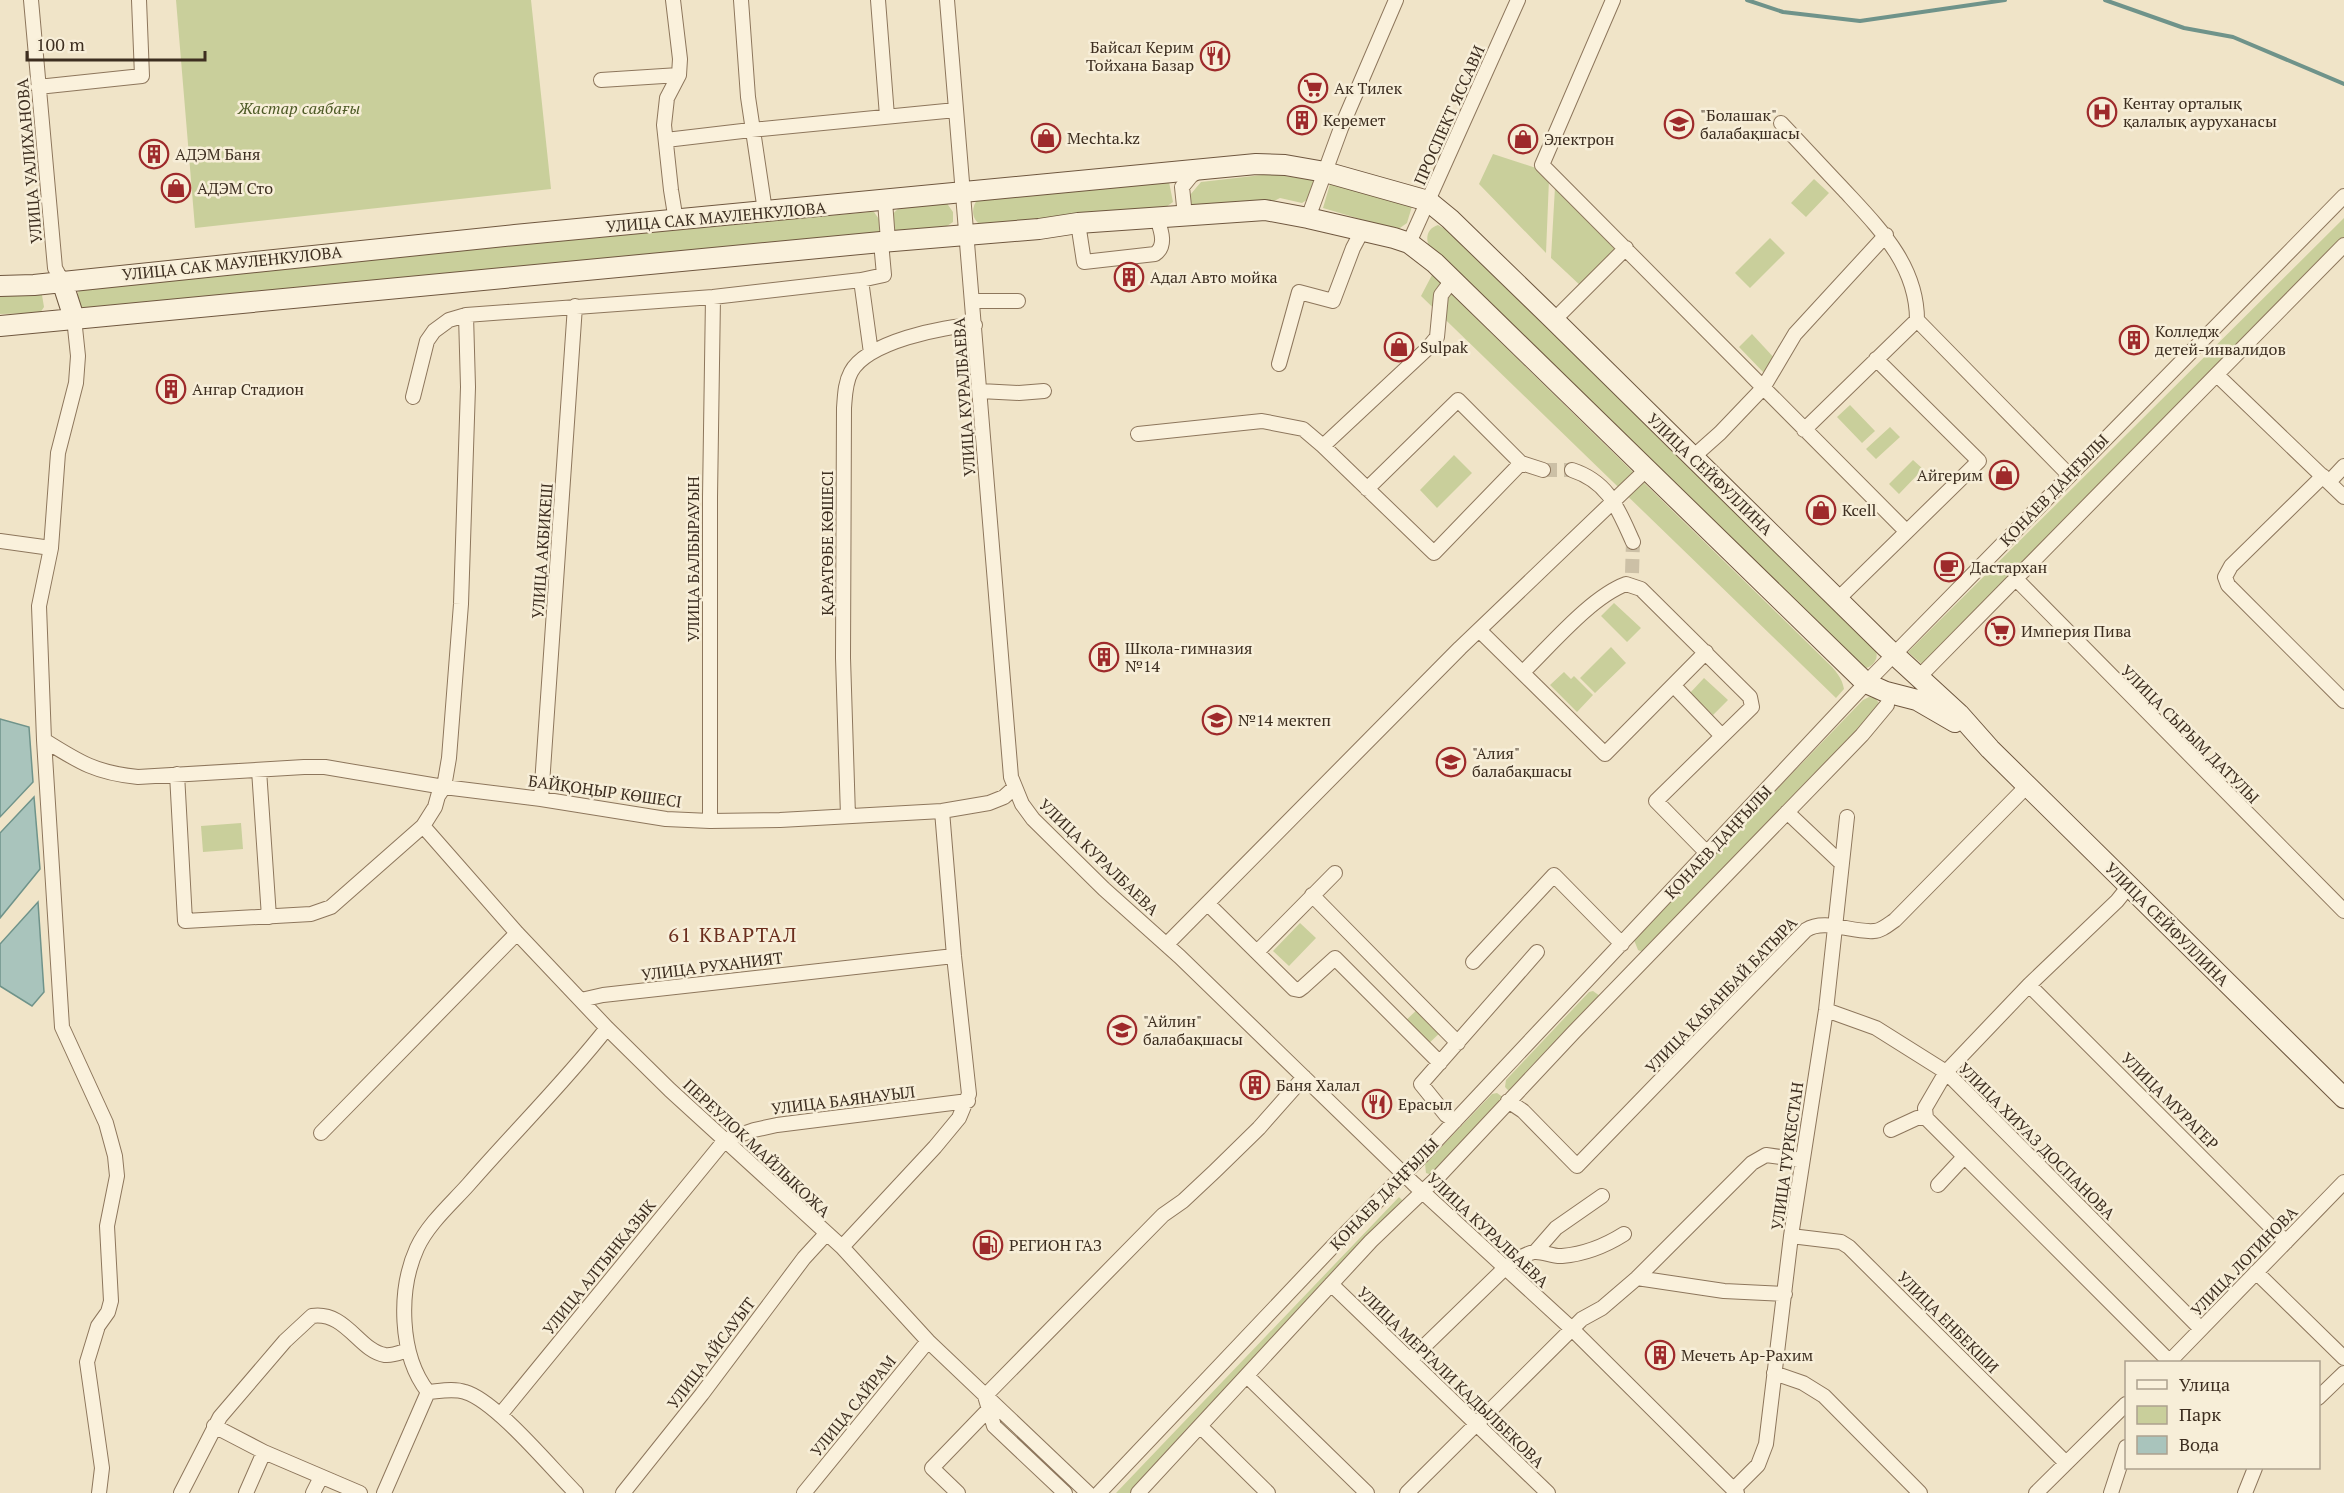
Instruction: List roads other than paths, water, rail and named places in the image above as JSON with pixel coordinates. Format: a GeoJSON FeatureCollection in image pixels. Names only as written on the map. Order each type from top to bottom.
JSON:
{"type":"FeatureCollection","features":[{"type":"Feature","properties":{"kind":"main road","name":"УЛИЦА САК МАУЛЕНКУЛОВА"},"geometry":{"type":"LineString","coordinates":[[0,286],[1256,164],[1285,165],[1325,172],[1428,201]]}},
{"type":"Feature","properties":{"kind":"main road","name":"УЛИЦА СЕЙФУЛЛИНА"},"geometry":{"type":"LineString","coordinates":[[1428,201],[1554,320],[1894,654],[1959,714],[1990,749],[2344,1098]]}},
{"type":"Feature","properties":{"kind":"main road"},"geometry":{"type":"LineString","coordinates":[[0,326],[966,234],[1040,229],[1078,223],[1265,210],[1308,218],[1409,243]]}},
{"type":"Feature","properties":{"kind":"main road","name":"УЛИЦА СЕЙФУЛЛИНА"},"geometry":{"type":"LineString","coordinates":[[1409,243],[1453,279],[1866,683],[1893,700],[1917,700],[1938,711],[1990,749]]}},
{"type":"Feature","properties":{"kind":"main road"},"geometry":{"type":"LineString","coordinates":[[62,281],[74,318]]}},
{"type":"Feature","properties":{"kind":"main road","name":"ҚОНАЕВ ДАҢҒЫЛЫ"},"geometry":{"type":"LineString","coordinates":[[1893,700],[1920,676]]}},
{"type":"Feature","properties":{"kind":"street","name":"УЛИЦА УАЛИХАНОВА"},"geometry":{"type":"LineString","coordinates":[[31,0],[55,268],[62,281]]}},
{"type":"Feature","properties":{"kind":"street"},"geometry":{"type":"LineString","coordinates":[[38,87],[142,76],[139,0]]}},
{"type":"Feature","properties":{"kind":"street"},"geometry":{"type":"LineString","coordinates":[[673,0],[680,59],[679,75],[667,98],[664,112],[676,221]]}},
{"type":"Feature","properties":{"kind":"street"},"geometry":{"type":"LineString","coordinates":[[741,0],[751,130],[765,211]]}},
{"type":"Feature","properties":{"kind":"street"},"geometry":{"type":"LineString","coordinates":[[878,0],[887,116]]}},
{"type":"Feature","properties":{"kind":"street","name":"УЛИЦА КУРАЛБАЕВА"},"geometry":{"type":"LineString","coordinates":[[947,0],[1004,699],[1014,788],[1022,804],[1033,819],[1104,888],[1167,945],[1422,1192],[1572,1329],[1735,1491]]}},
{"type":"Feature","properties":{"kind":"street"},"geometry":{"type":"LineString","coordinates":[[1308,218],[1341,128],[1396,0]]}},
{"type":"Feature","properties":{"kind":"street","name":"ПРОСПЕКТ ЯССАВИ"},"geometry":{"type":"LineString","coordinates":[[1409,243],[1518,0]]}},
{"type":"Feature","properties":{"kind":"street"},"geometry":{"type":"LineString","coordinates":[[1613,0],[1542,165],[1906,531]]}},
{"type":"Feature","properties":{"kind":"street"},"geometry":{"type":"LineString","coordinates":[[601,80],[679,75]]}},
{"type":"Feature","properties":{"kind":"street"},"geometry":{"type":"LineString","coordinates":[[666,140],[956,110]]}},
{"type":"Feature","properties":{"kind":"street"},"geometry":{"type":"LineString","coordinates":[[1781,123],[1886,236],[1910,279],[1917,301],[1917,320],[2069,474]]}},
{"type":"Feature","properties":{"kind":"street"},"geometry":{"type":"LineString","coordinates":[[1185,216],[1182,186],[1202,169]]}},
{"type":"Feature","properties":{"kind":"street","name":"ҚОНАЕВ ДАҢҒЫЛЫ"},"geometry":{"type":"LineString","coordinates":[[1099,1493],[1708,854],[1866,683],[2344,196]]}},
{"type":"Feature","properties":{"kind":"street"},"geometry":{"type":"LineString","coordinates":[[413,397],[427,341],[434,331],[449,320],[466,315],[713,297],[861,280],[884,274],[885,201]]}},
{"type":"Feature","properties":{"kind":"street"},"geometry":{"type":"LineString","coordinates":[[1078,223],[1084,262],[1159,252],[1162,248],[1162,240],[1157,218]]}},
{"type":"Feature","properties":{"kind":"street"},"geometry":{"type":"LineString","coordinates":[[1280,364],[1299,292],[1333,301],[1353,248],[1362,231]]}},
{"type":"Feature","properties":{"kind":"street"},"geometry":{"type":"LineString","coordinates":[[1693,457],[1720,433],[1763,388],[1796,334],[1886,236]]}},
{"type":"Feature","properties":{"kind":"street","name":"ҚОНАЕВ ДАҢҒЫЛЫ"},"geometry":{"type":"LineString","coordinates":[[1920,676],[2344,245]]}},
{"type":"Feature","properties":{"kind":"street"},"geometry":{"type":"LineString","coordinates":[[1554,320],[1626,248]]}},
{"type":"Feature","properties":{"kind":"street"},"geometry":{"type":"LineString","coordinates":[[1323,446],[1437,337],[1441,295],[1453,279]]}},
{"type":"Feature","properties":{"kind":"street"},"geometry":{"type":"LineString","coordinates":[[861,280],[871,353],[920,334],[975,325]]}},
{"type":"Feature","properties":{"kind":"street","name":"УЛИЦА БАЛБЫРАУЫН"},"geometry":{"type":"LineString","coordinates":[[710,820],[710,497],[713,297]]}},
{"type":"Feature","properties":{"kind":"street"},"geometry":{"type":"LineString","coordinates":[[973,301],[1018,301]]}},
{"type":"Feature","properties":{"kind":"street","name":"УЛИЦА АКБИКЕШ"},"geometry":{"type":"LineString","coordinates":[[541,799],[575,306]]}},
{"type":"Feature","properties":{"kind":"street"},"geometry":{"type":"LineString","coordinates":[[177,774],[185,921],[311,914],[331,907],[423,826],[435,807],[444,787],[449,758],[461,604],[468,387],[466,315]]}},
{"type":"Feature","properties":{"kind":"street"},"geometry":{"type":"LineString","coordinates":[[74,318],[78,356],[76,383],[58,453],[51,548],[39,606],[44,740],[62,1027],[106,1123],[115,1156],[117,1176],[107,1226],[111,1301],[108,1312],[98,1326],[87,1362],[102,1468],[99,1493]]}},
{"type":"Feature","properties":{"kind":"street"},"geometry":{"type":"LineString","coordinates":[[1804,430],[1917,320]]}},
{"type":"Feature","properties":{"kind":"street","name":"ҚАРАТӨБЕ КӨШЕСІ"},"geometry":{"type":"LineString","coordinates":[[848,816],[843,658],[843,408],[847,380],[852,370],[860,360],[871,353]]}},
{"type":"Feature","properties":{"kind":"street"},"geometry":{"type":"LineString","coordinates":[[1838,599],[1979,461],[1876,359]]}},
{"type":"Feature","properties":{"kind":"street"},"geometry":{"type":"LineString","coordinates":[[2217,375],[2344,497]]}},
{"type":"Feature","properties":{"kind":"street"},"geometry":{"type":"LineString","coordinates":[[980,391],[1044,392]]}},
{"type":"Feature","properties":{"kind":"street"},"geometry":{"type":"LineString","coordinates":[[1366,489],[1458,400],[1521,463],[1543,470]]}},
{"type":"Feature","properties":{"kind":"street"},"geometry":{"type":"LineString","coordinates":[[1138,434],[1262,421],[1303,429],[1434,553],[1521,463]]}},
{"type":"Feature","properties":{"kind":"street"},"geometry":{"type":"LineString","coordinates":[[2344,466],[2326,479],[2231,566],[2225,578],[2228,585],[2344,701]]}},
{"type":"Feature","properties":{"kind":"street"},"geometry":{"type":"LineString","coordinates":[[1572,470],[1587,475],[1614,500],[1633,542]]}},
{"type":"Feature","properties":{"kind":"street"},"geometry":{"type":"LineString","coordinates":[[1167,945],[1479,630],[1646,470]]}},
{"type":"Feature","properties":{"kind":"street"},"geometry":{"type":"LineString","coordinates":[[0,541],[51,548]]}},
{"type":"Feature","properties":{"kind":"street"},"geometry":{"type":"LineString","coordinates":[[1523,672],[1586,612],[1629,578],[1706,652],[1750,697],[1752,707],[1656,801],[1708,854]]}},
{"type":"Feature","properties":{"kind":"street","name":"УЛИЦА СЫРЫМ ДАТУЛЫ"},"geometry":{"type":"LineString","coordinates":[[2015,578],[2070,637],[2344,911]]}},
{"type":"Feature","properties":{"kind":"street"},"geometry":{"type":"LineString","coordinates":[[1479,630],[1605,754],[1706,652]]}},
{"type":"Feature","properties":{"kind":"street"},"geometry":{"type":"LineString","coordinates":[[1674,686],[1722,736]]}},
{"type":"Feature","properties":{"kind":"street","name":"ҚОНАЕВ ДАҢҒЫЛЫ"},"geometry":{"type":"LineString","coordinates":[[1138,1493],[1248,1377],[1331,1284],[1862,735],[1893,700]]}},
{"type":"Feature","properties":{"kind":"street","name":"БАЙҚОҢЫР КӨШЕСІ"},"geometry":{"type":"LineString","coordinates":[[44,740],[90,768],[112,775],[138,777],[325,767],[444,787],[541,799],[666,819],[848,816],[942,811],[989,803],[1004,797],[1014,788]]}},
{"type":"Feature","properties":{"kind":"street"},"geometry":{"type":"LineString","coordinates":[[259,770],[269,917]]}},
{"type":"Feature","properties":{"kind":"street","name":"УЛИЦА КАБАНБАЙ БАТЫРА"},"geometry":{"type":"LineString","coordinates":[[1508,1101],[1523,1111],[1577,1166],[1806,930],[1817,926],[1873,932],[1895,920],[2028,785]]}},
{"type":"Feature","properties":{"kind":"street"},"geometry":{"type":"LineString","coordinates":[[842,1247],[935,1147],[959,1118],[968,1101],[942,811]]}},
{"type":"Feature","properties":{"kind":"street"},"geometry":{"type":"LineString","coordinates":[[1787,812],[1841,862]]}},
{"type":"Feature","properties":{"kind":"street","name":"УЛИЦА ТУРКЕСТАН"},"geometry":{"type":"LineString","coordinates":[[1735,1491],[1752,1473],[1762,1457],[1766,1444],[1791,1236],[1826,1010],[1847,817]]}},
{"type":"Feature","properties":{"kind":"street","name":"ПЕРЕУЛОК МАЙЛЫКОЖА"},"geometry":{"type":"LineString","coordinates":[[423,826],[517,933],[607,1028],[670,1090],[842,1247],[928,1341],[985,1396],[1015,1421],[1088,1493]]}},
{"type":"Feature","properties":{"kind":"street"},"geometry":{"type":"LineString","coordinates":[[1257,952],[1335,873]]}},
{"type":"Feature","properties":{"kind":"street"},"geometry":{"type":"LineString","coordinates":[[1473,962],[1554,875],[1622,944]]}},
{"type":"Feature","properties":{"kind":"street"},"geometry":{"type":"LineString","coordinates":[[2129,886],[2117,901],[2030,985],[1946,1072],[1925,1108],[1926,1118],[2168,1361]]}},
{"type":"Feature","properties":{"kind":"street"},"geometry":{"type":"LineString","coordinates":[[1312,895],[1458,1043]]}},
{"type":"Feature","properties":{"kind":"street"},"geometry":{"type":"LineString","coordinates":[[1208,904],[1294,989],[1299,990],[1335,958],[1440,1064]]}},
{"type":"Feature","properties":{"kind":"street"},"geometry":{"type":"LineString","coordinates":[[321,1133],[517,933]]}},
{"type":"Feature","properties":{"kind":"street"},"geometry":{"type":"LineString","coordinates":[[1455,1121],[1446,1115],[1421,1084],[1537,952]]}},
{"type":"Feature","properties":{"kind":"street","name":"УЛИЦА РУХАНИЯТ"},"geometry":{"type":"LineString","coordinates":[[581,1000],[603,995],[954,956]]}},
{"type":"Feature","properties":{"kind":"street","name":"УЛИЦА МУРАГЕР"},"geometry":{"type":"LineString","coordinates":[[2030,985],[2286,1242]]}},
{"type":"Feature","properties":{"kind":"street","name":"УЛИЦА ХИУАЗ ДОСПАНОВА"},"geometry":{"type":"LineString","coordinates":[[1826,1010],[1876,1028],[1946,1072],[2201,1329]]}},
{"type":"Feature","properties":{"kind":"street"},"geometry":{"type":"LineString","coordinates":[[428,1392],[418,1376],[408,1350],[405,1292],[409,1270],[422,1239],[503,1145],[550,1096],[607,1028]]}},
{"type":"Feature","properties":{"kind":"street"},"geometry":{"type":"LineString","coordinates":[[1065,1493],[994,1426],[985,1396],[1163,1215],[1183,1201],[1259,1128],[1304,1077]]}},
{"type":"Feature","properties":{"kind":"street","name":"УЛИЦА БАЯНАУЫЛ"},"geometry":{"type":"LineString","coordinates":[[725,1140],[777,1125],[968,1101]]}},
{"type":"Feature","properties":{"kind":"street"},"geometry":{"type":"LineString","coordinates":[[1891,1130],[1917,1118],[1926,1118]]}},
{"type":"Feature","properties":{"kind":"street","name":"УЛИЦА АЛТЫНКАЗЫК"},"geometry":{"type":"LineString","coordinates":[[500,1415],[725,1140]]}},
{"type":"Feature","properties":{"kind":"street"},"geometry":{"type":"LineString","coordinates":[[1407,1493],[1582,1319],[1615,1299],[1759,1157],[1776,1155],[1802,1160]]}},
{"type":"Feature","properties":{"kind":"street"},"geometry":{"type":"LineString","coordinates":[[1938,1185],[1964,1157]]}},
{"type":"Feature","properties":{"kind":"street","name":"УЛИЦА ЛОГИНОВА"},"geometry":{"type":"LineString","coordinates":[[2170,1361],[2344,1182]]}},
{"type":"Feature","properties":{"kind":"street"},"geometry":{"type":"LineString","coordinates":[[1410,1360],[1504,1268],[1535,1252],[1556,1228],[1602,1196]]}},
{"type":"Feature","properties":{"kind":"street","name":"УЛИЦА АЙСАУЫТ"},"geometry":{"type":"LineString","coordinates":[[623,1493],[702,1394],[804,1258],[826,1233]]}},
{"type":"Feature","properties":{"kind":"street"},"geometry":{"type":"LineString","coordinates":[[1535,1252],[1559,1256],[1578,1253],[1604,1246],[1624,1234]]}},
{"type":"Feature","properties":{"kind":"street","name":"УЛИЦА ЕНБЕКШИ"},"geometry":{"type":"LineString","coordinates":[[1791,1236],[1841,1242],[1854,1251],[2066,1463]]}},
{"type":"Feature","properties":{"kind":"street"},"geometry":{"type":"LineString","coordinates":[[2256,1272],[2343,1353]]}},
{"type":"Feature","properties":{"kind":"street"},"geometry":{"type":"LineString","coordinates":[[1637,1278],[1724,1291],[1785,1294]]}},
{"type":"Feature","properties":{"kind":"street","name":"УЛИЦА МЕРГАЛИ КАДЫЛБЕКОВА"},"geometry":{"type":"LineString","coordinates":[[1331,1284],[1548,1493]]}},
{"type":"Feature","properties":{"kind":"street"},"geometry":{"type":"LineString","coordinates":[[181,1493],[214,1426],[285,1341],[312,1316],[338,1322],[376,1352],[387,1355],[408,1350]]}},
{"type":"Feature","properties":{"kind":"street","name":"УЛИЦА САЙРАМ"},"geometry":{"type":"LineString","coordinates":[[804,1493],[928,1341]]}},
{"type":"Feature","properties":{"kind":"street"},"geometry":{"type":"LineString","coordinates":[[1774,1373],[1803,1383],[1824,1396],[1920,1493]]}},
{"type":"Feature","properties":{"kind":"street"},"geometry":{"type":"LineString","coordinates":[[2320,1397],[2344,1373]]}},
{"type":"Feature","properties":{"kind":"street"},"geometry":{"type":"LineString","coordinates":[[1248,1377],[1367,1493]]}},
{"type":"Feature","properties":{"kind":"street"},"geometry":{"type":"LineString","coordinates":[[428,1392],[458,1390],[467,1392],[500,1415],[576,1493]]}},
{"type":"Feature","properties":{"kind":"street"},"geometry":{"type":"LineString","coordinates":[[384,1493],[428,1392]]}},
{"type":"Feature","properties":{"kind":"street"},"geometry":{"type":"LineString","coordinates":[[2036,1493],[2125,1406]]}},
{"type":"Feature","properties":{"kind":"street"},"geometry":{"type":"LineString","coordinates":[[958,1493],[932,1468],[988,1410]]}},
{"type":"Feature","properties":{"kind":"street"},"geometry":{"type":"LineString","coordinates":[[214,1426],[264,1452],[360,1493]]}},
{"type":"Feature","properties":{"kind":"street"},"geometry":{"type":"LineString","coordinates":[[1201,1427],[1268,1493]]}},
{"type":"Feature","properties":{"kind":"street"},"geometry":{"type":"LineString","coordinates":[[246,1493],[264,1452]]}},
{"type":"Feature","properties":{"kind":"street"},"geometry":{"type":"LineString","coordinates":[[2111,1493],[2125,1453]]}},
{"type":"Feature","properties":{"kind":"street"},"geometry":{"type":"LineString","coordinates":[[2245,1493],[2254,1469]]}},
{"type":"Feature","properties":{"kind":"street"},"geometry":{"type":"LineString","coordinates":[[313,1493],[321,1477]]}},
{"type":"Feature","properties":{"kind":"water"},"geometry":{"type":"Polygon","coordinates":[[[0,719],[29,727],[33,782],[0,817],[0,719]]]}},
{"type":"Feature","properties":{"kind":"water"},"geometry":{"type":"Polygon","coordinates":[[[34,797],[40,869],[0,918],[0,833],[34,797]]]}},
{"type":"Feature","properties":{"kind":"water"},"geometry":{"type":"Polygon","coordinates":[[[38,902],[44,992],[32,1006],[0,986],[0,944],[38,902]]]}},
{"type":"Feature","properties":{"kind":"waterway"},"geometry":{"type":"LineString","coordinates":[[1747,0],[1783,12],[1860,21],[2005,0]]}},
{"type":"Feature","properties":{"kind":"waterway"},"geometry":{"type":"LineString","coordinates":[[2105,0],[2184,28],[2233,37],[2344,84]]}},
{"type":"Feature","properties":{"kind":"tunnel"},"geometry":{"type":"LineString","coordinates":[[1543,470],[1572,470]]}},
{"type":"Feature","properties":{"kind":"tunnel"},"geometry":{"type":"LineString","coordinates":[[1632,573],[1633,542]]}},
{"type":"Feature","properties":{"kind":"place","name":"Байсал Керим Тойхана Базар"},"geometry":{"type":"Point","coordinates":[1215,56]}},
{"type":"Feature","properties":{"kind":"place","name":"Ак Тилек"},"geometry":{"type":"Point","coordinates":[1313,88]}},
{"type":"Feature","properties":{"kind":"place","name":"Кентау орталық қалалық ауруханасы"},"geometry":{"type":"Point","coordinates":[2102,112]}},
{"type":"Feature","properties":{"kind":"place","name":"Керемет"},"geometry":{"type":"Point","coordinates":[1302,120]}},
{"type":"Feature","properties":{"kind":"place","name":"\"Болашак\" балабақшасы"},"geometry":{"type":"Point","coordinates":[1679,124]}},
{"type":"Feature","properties":{"kind":"place","name":"Mechta.kz"},"geometry":{"type":"Point","coordinates":[1046,138]}},
{"type":"Feature","properties":{"kind":"place","name":"Электрон"},"geometry":{"type":"Point","coordinates":[1523,139]}},
{"type":"Feature","properties":{"kind":"place","name":"АДЭМ Баня"},"geometry":{"type":"Point","coordinates":[154,154]}},
{"type":"Feature","properties":{"kind":"place","name":"АДЭМ Сто"},"geometry":{"type":"Point","coordinates":[176,188]}},
{"type":"Feature","properties":{"kind":"place","name":"Адал Авто мойка"},"geometry":{"type":"Point","coordinates":[1129,277]}},
{"type":"Feature","properties":{"kind":"place","name":"Колледж детей-инвалидов"},"geometry":{"type":"Point","coordinates":[2134,340]}},
{"type":"Feature","properties":{"kind":"place","name":"Sulpak"},"geometry":{"type":"Point","coordinates":[1399,347]}},
{"type":"Feature","properties":{"kind":"place","name":"Ангар Стадион"},"geometry":{"type":"Point","coordinates":[171,389]}},
{"type":"Feature","properties":{"kind":"place","name":"Айгерим"},"geometry":{"type":"Point","coordinates":[2004,475]}},
{"type":"Feature","properties":{"kind":"place","name":"Kcell"},"geometry":{"type":"Point","coordinates":[1821,510]}},
{"type":"Feature","properties":{"kind":"place","name":"Дастархан"},"geometry":{"type":"Point","coordinates":[1949,567]}},
{"type":"Feature","properties":{"kind":"place","name":"Империя Пива"},"geometry":{"type":"Point","coordinates":[2000,631]}},
{"type":"Feature","properties":{"kind":"place","name":"Школа-гимназия №14"},"geometry":{"type":"Point","coordinates":[1104,657]}},
{"type":"Feature","properties":{"kind":"place","name":"№14 мектеп"},"geometry":{"type":"Point","coordinates":[1217,720]}},
{"type":"Feature","properties":{"kind":"place","name":"\"Алия\" балабақшасы"},"geometry":{"type":"Point","coordinates":[1451,762]}},
{"type":"Feature","properties":{"kind":"place","name":"\"Айлин\" балабақшасы"},"geometry":{"type":"Point","coordinates":[1122,1030]}},
{"type":"Feature","properties":{"kind":"place","name":"Баня Халал"},"geometry":{"type":"Point","coordinates":[1255,1085]}},
{"type":"Feature","properties":{"kind":"place","name":"Ерасыл"},"geometry":{"type":"Point","coordinates":[1377,1104]}},
{"type":"Feature","properties":{"kind":"place","name":"РЕГИОН ГАЗ"},"geometry":{"type":"Point","coordinates":[988,1245]}},
{"type":"Feature","properties":{"kind":"place","name":"Мечеть Ар-Рахим"},"geometry":{"type":"Point","coordinates":[1660,1355]}},
{"type":"Feature","properties":{"kind":"district","name":"61 КВАРТАЛ"},"geometry":{"type":"Point","coordinates":[733,934]}},
{"type":"Feature","properties":{"kind":"park label","name":"Жастар саябағы"},"geometry":{"type":"Point","coordinates":[299,108]}}]}
